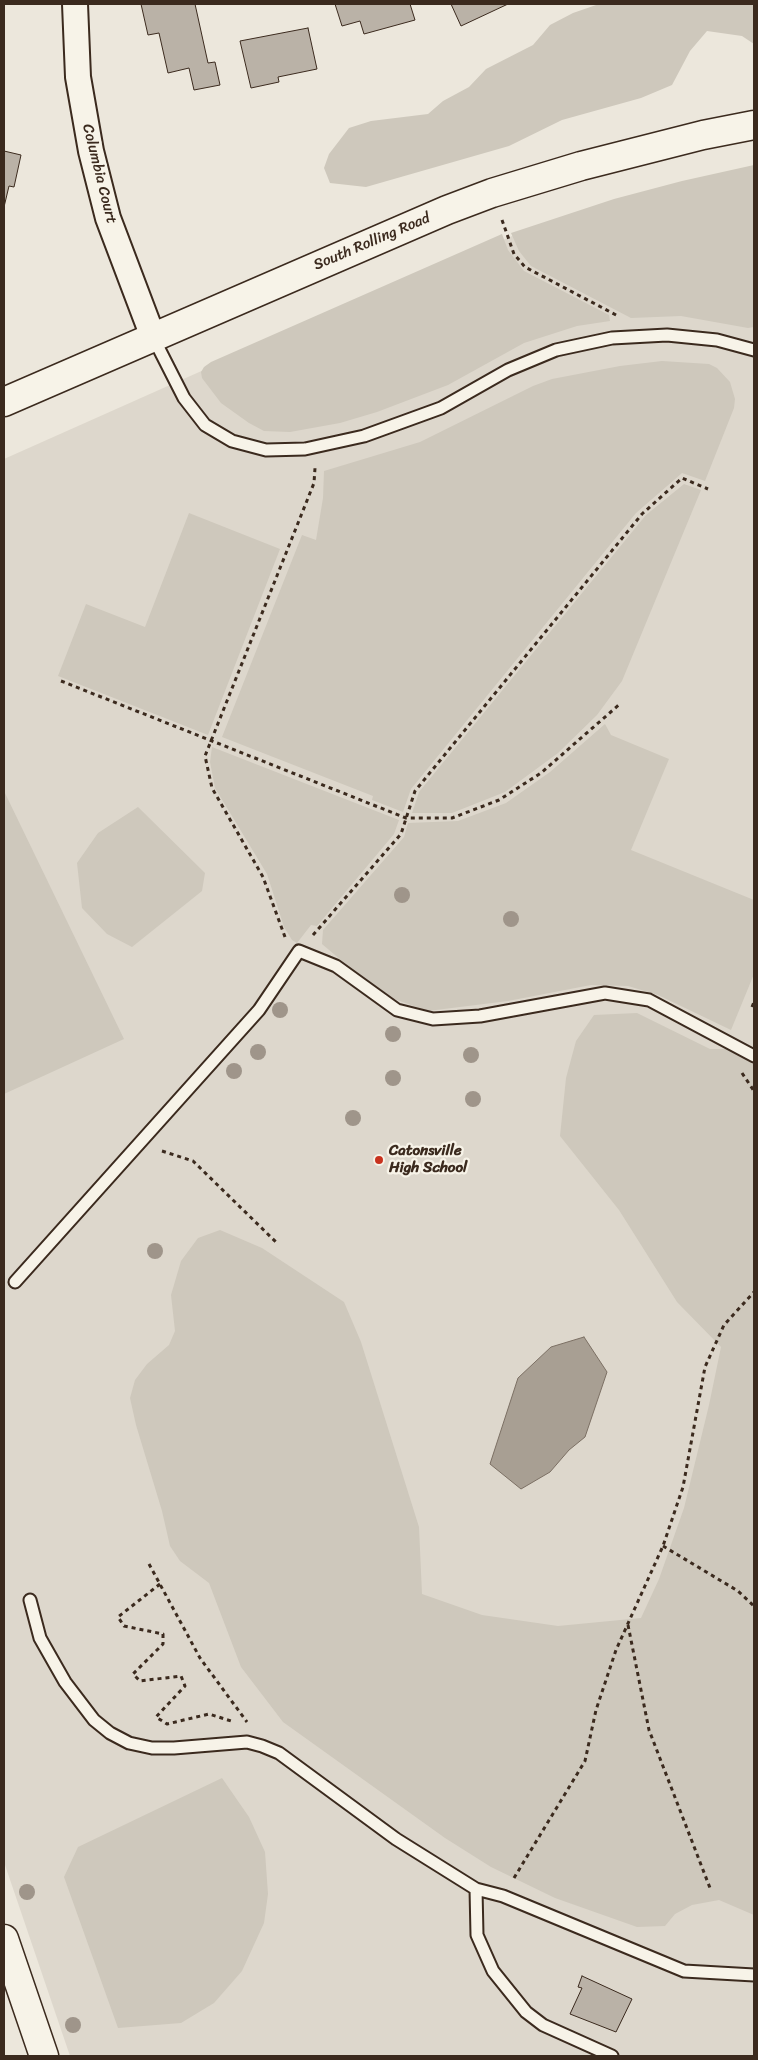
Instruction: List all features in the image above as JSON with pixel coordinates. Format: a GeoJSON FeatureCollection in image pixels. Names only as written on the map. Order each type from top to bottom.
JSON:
{"type":"FeatureCollection","features":[{"type":"Feature","properties":{"kind":"main road","name":"South Rolling Road"},"geometry":{"type":"LineString","coordinates":[[4,402],[447,210],[492,193],[581,166],[703,134],[754,124]]}},
{"type":"Feature","properties":{"kind":"main road"},"geometry":{"type":"LineString","coordinates":[[4,1939],[44,2056]]}},
{"type":"Feature","properties":{"kind":"street","name":"Columbia Court"},"geometry":{"type":"LineString","coordinates":[[75,4],[78,77],[90,151],[108,218],[153,337]]}},
{"type":"Feature","properties":{"kind":"lane"},"geometry":{"type":"LineString","coordinates":[[153,337],[184,398],[205,425],[232,442],[266,450],[314,447],[364,436],[441,408],[508,370],[556,350],[612,338],[656,336],[717,340],[754,350]]}},
{"type":"Feature","properties":{"kind":"lane"},"geometry":{"type":"LineString","coordinates":[[16,1282],[260,1010],[299,951],[336,966],[396,1010],[433,1019],[480,1016],[605,993],[648,1000],[754,1056]]}},
{"type":"Feature","properties":{"kind":"lane"},"geometry":{"type":"LineString","coordinates":[[30,1600],[40,1638],[66,1682],[94,1720],[110,1733],[129,1743],[152,1748],[174,1748],[247,1742],[279,1753],[396,1839],[476,1889],[503,1896],[684,1971],[754,1976]]}},
{"type":"Feature","properties":{"kind":"lane"},"geometry":{"type":"LineString","coordinates":[[476,1889],[477,1935],[493,1970],[526,2012],[543,2025],[612,2056]]}},
{"type":"Feature","properties":{"kind":"path"},"geometry":{"type":"LineString","coordinates":[[492,193],[514,254],[525,267],[656,336]]}},
{"type":"Feature","properties":{"kind":"path"},"geometry":{"type":"LineString","coordinates":[[314,447],[314,483],[205,756],[212,788],[263,877],[284,936],[299,951],[401,834],[415,791],[642,514],[682,478],[708,489]]}},
{"type":"Feature","properties":{"kind":"path"},"geometry":{"type":"LineString","coordinates":[[61,681],[406,818],[452,818],[499,800],[541,773],[621,703]]}},
{"type":"Feature","properties":{"kind":"path"},"geometry":{"type":"LineString","coordinates":[[752,1007],[754,1002]]}},
{"type":"Feature","properties":{"kind":"path"},"geometry":{"type":"LineString","coordinates":[[129,1155],[163,1151],[193,1161],[278,1244]]}},
{"type":"Feature","properties":{"kind":"path"},"geometry":{"type":"LineString","coordinates":[[503,1896],[585,1761],[596,1710],[616,1650],[663,1546],[683,1486],[705,1367],[724,1325],[754,1292]]}},
{"type":"Feature","properties":{"kind":"path"},"geometry":{"type":"LineString","coordinates":[[663,1546],[738,1591],[754,1606]]}},
{"type":"Feature","properties":{"kind":"path"},"geometry":{"type":"LineString","coordinates":[[149,1564],[200,1658],[251,1726],[241,1724]]}},
{"type":"Feature","properties":{"kind":"path"},"geometry":{"type":"LineString","coordinates":[[160,1584],[118,1617],[124,1626],[163,1634],[162,1644],[133,1674],[140,1681],[181,1676],[185,1686],[156,1716],[166,1724],[209,1714],[232,1721]]}},
{"type":"Feature","properties":{"kind":"path"},"geometry":{"type":"LineString","coordinates":[[628,1625],[649,1730],[710,1888]]}},
{"type":"Feature","properties":{"kind":"shaded area"},"geometry":{"type":"Polygon","coordinates":[[[599,4],[754,4],[754,44],[742,36],[707,31],[690,51],[672,85],[641,98],[562,120],[509,146],[366,187],[330,183],[324,168],[329,154],[349,128],[371,121],[428,114],[443,101],[469,87],[486,69],[533,45],[550,25],[573,13],[599,4]]]}},
{"type":"Feature","properties":{"kind":"shaded area"},"geometry":{"type":"Polygon","coordinates":[[[754,165],[754,327],[748,328],[681,316],[631,318],[531,266],[519,251],[511,233],[614,199],[754,165]]]}},
{"type":"Feature","properties":{"kind":"shaded area","name":"Catonsville High School"},"geometry":{"type":"Polygon","coordinates":[[[754,169],[754,2056],[70,2056],[4,1862],[4,459],[381,291],[541,224],[754,169]]]}},
{"type":"Feature","properties":{"kind":"shaded area"},"geometry":{"type":"Polygon","coordinates":[[[502,234],[508,250],[524,271],[609,315],[610,321],[577,326],[524,343],[448,385],[377,412],[340,423],[290,432],[264,431],[249,423],[221,403],[202,378],[201,372],[211,362],[502,234]]]}},
{"type":"Feature","properties":{"kind":"shaded area"},"geometry":{"type":"Polygon","coordinates":[[[662,361],[709,364],[717,368],[730,382],[735,399],[734,408],[705,481],[682,473],[636,513],[411,789],[403,812],[372,800],[373,796],[222,737],[302,535],[316,540],[323,498],[324,471],[420,442],[533,386],[552,379],[620,366],[662,361]]]}},
{"type":"Feature","properties":{"kind":"shaded area"},"geometry":{"type":"Polygon","coordinates":[[[684,484],[701,490],[622,681],[597,715],[558,753],[505,792],[452,813],[412,813],[419,792],[646,515],[684,484]]]}},
{"type":"Feature","properties":{"kind":"shaded area"},"geometry":{"type":"Polygon","coordinates":[[[189,513],[280,549],[208,735],[58,676],[86,604],[145,627],[189,513]]]}},
{"type":"Feature","properties":{"kind":"shaded area"},"geometry":{"type":"Polygon","coordinates":[[[605,724],[611,735],[669,759],[631,850],[754,900],[754,974],[731,1030],[658,995],[628,986],[591,985],[508,1001],[428,1011],[394,999],[354,971],[322,944],[323,930],[404,837],[408,823],[458,821],[506,803],[550,772],[605,724]]]}},
{"type":"Feature","properties":{"kind":"shaded area"},"geometry":{"type":"Polygon","coordinates":[[[212,747],[399,820],[394,834],[317,926],[311,925],[297,943],[292,940],[284,927],[267,874],[215,788],[210,762],[212,747]]]}},
{"type":"Feature","properties":{"kind":"shaded area"},"geometry":{"type":"Polygon","coordinates":[[[4,791],[124,1039],[4,1094],[4,791]]]}},
{"type":"Feature","properties":{"kind":"shaded area"},"geometry":{"type":"Polygon","coordinates":[[[138,807],[205,873],[202,891],[132,947],[107,934],[82,908],[77,863],[98,833],[138,807]]]}},
{"type":"Feature","properties":{"kind":"shaded area"},"geometry":{"type":"Polygon","coordinates":[[[637,1013],[710,1049],[742,1049],[754,1056],[754,1915],[719,1900],[692,1905],[675,1914],[665,1926],[637,1927],[555,1898],[491,1867],[445,1838],[283,1722],[241,1667],[209,1583],[180,1561],[170,1546],[130,1398],[135,1380],[147,1364],[169,1345],[175,1331],[171,1295],[181,1261],[198,1238],[220,1230],[262,1248],[344,1302],[361,1342],[419,1527],[422,1594],[482,1615],[558,1626],[641,1618],[659,1579],[684,1508],[721,1347],[677,1302],[619,1210],[560,1136],[566,1078],[576,1041],[594,1015],[637,1013]]]}},
{"type":"Feature","properties":{"kind":"shaded area"},"geometry":{"type":"Polygon","coordinates":[[[584,1337],[607,1372],[585,1437],[569,1450],[550,1472],[521,1489],[490,1464],[518,1378],[551,1347],[584,1337]]]}},
{"type":"Feature","properties":{"kind":"shaded area"},"geometry":{"type":"Polygon","coordinates":[[[222,1778],[249,1817],[265,1852],[268,1894],[264,1923],[242,1971],[214,2003],[181,2023],[118,2028],[64,1877],[78,1847],[222,1778]]]}},
{"type":"Feature","properties":{"kind":"building"},"geometry":{"type":"Polygon","coordinates":[[[141,4],[195,4],[208,63],[215,62],[220,85],[194,90],[189,68],[168,73],[159,33],[148,35],[141,4]]]}},
{"type":"Feature","properties":{"kind":"building"},"geometry":{"type":"Polygon","coordinates":[[[335,4],[410,4],[415,20],[364,34],[360,21],[342,26],[335,4]]]}},
{"type":"Feature","properties":{"kind":"building"},"geometry":{"type":"Polygon","coordinates":[[[451,4],[508,4],[461,26],[451,4]]]}},
{"type":"Feature","properties":{"kind":"building"},"geometry":{"type":"Polygon","coordinates":[[[308,28],[317,69],[278,77],[279,82],[251,88],[240,41],[308,28]]]}},
{"type":"Feature","properties":{"kind":"building"},"geometry":{"type":"Polygon","coordinates":[[[4,151],[21,155],[14,187],[9,186],[4,207],[4,151]]]}},
{"type":"Feature","properties":{"kind":"building"},"geometry":{"type":"Polygon","coordinates":[[[582,1976],[632,1999],[616,2032],[570,2014],[582,1988],[578,1987],[582,1976]]]}},
{"type":"Feature","properties":{"kind":"place","name":"Catonsville High School"},"geometry":{"type":"Point","coordinates":[379,1160]}}]}
